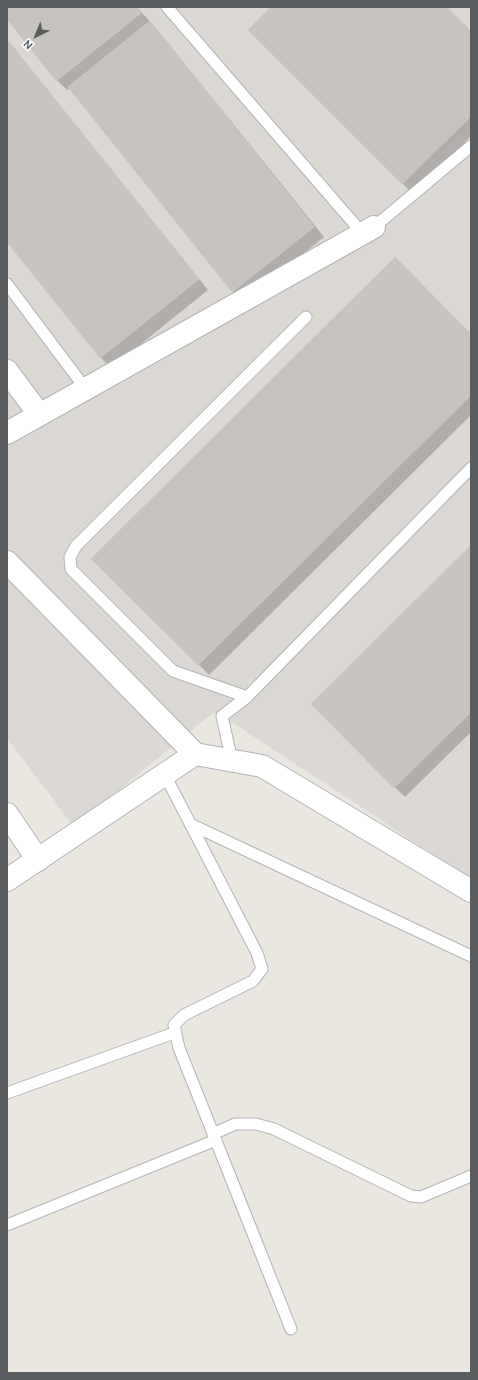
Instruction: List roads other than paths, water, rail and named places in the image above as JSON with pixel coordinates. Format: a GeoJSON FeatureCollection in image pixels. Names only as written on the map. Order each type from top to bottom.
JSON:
{"type":"FeatureCollection","features":[{"type":"Feature","properties":{"kind":"street"},"geometry":{"type":"LineString","coordinates":[[7,432],[368,230]]}},
{"type":"Feature","properties":{"kind":"street"},"geometry":{"type":"LineString","coordinates":[[7,371],[39,414]]}},
{"type":"Feature","properties":{"kind":"street"},"geometry":{"type":"LineString","coordinates":[[7,562],[195,754],[262,766],[471,891]]}},
{"type":"Feature","properties":{"kind":"street"},"geometry":{"type":"LineString","coordinates":[[7,880],[195,754]]}},
{"type":"Feature","properties":{"kind":"street"},"geometry":{"type":"LineString","coordinates":[[7,814],[38,860]]}},
{"type":"Feature","properties":{"kind":"lane"},"geometry":{"type":"LineString","coordinates":[[167,7],[368,230],[471,146]]}},
{"type":"Feature","properties":{"kind":"lane"},"geometry":{"type":"LineString","coordinates":[[7,284],[85,388]]}},
{"type":"Feature","properties":{"kind":"lane"},"geometry":{"type":"LineString","coordinates":[[247,697],[173,671],[71,568],[70,557],[76,546],[306,317]]}},
{"type":"Feature","properties":{"kind":"lane"},"geometry":{"type":"LineString","coordinates":[[232,761],[222,716],[247,697],[471,468]]}},
{"type":"Feature","properties":{"kind":"lane"},"geometry":{"type":"LineString","coordinates":[[165,775],[257,952],[262,969],[253,981],[184,1015],[174,1025],[174,1033],[291,1329]]}},
{"type":"Feature","properties":{"kind":"lane"},"geometry":{"type":"LineString","coordinates":[[190,824],[471,956]]}},
{"type":"Feature","properties":{"kind":"lane"},"geometry":{"type":"LineString","coordinates":[[7,1093],[174,1033]]}},
{"type":"Feature","properties":{"kind":"lane"},"geometry":{"type":"LineString","coordinates":[[7,1225],[215,1137],[235,1124],[256,1124],[274,1129],[411,1196],[421,1197],[471,1176]]}}]}
